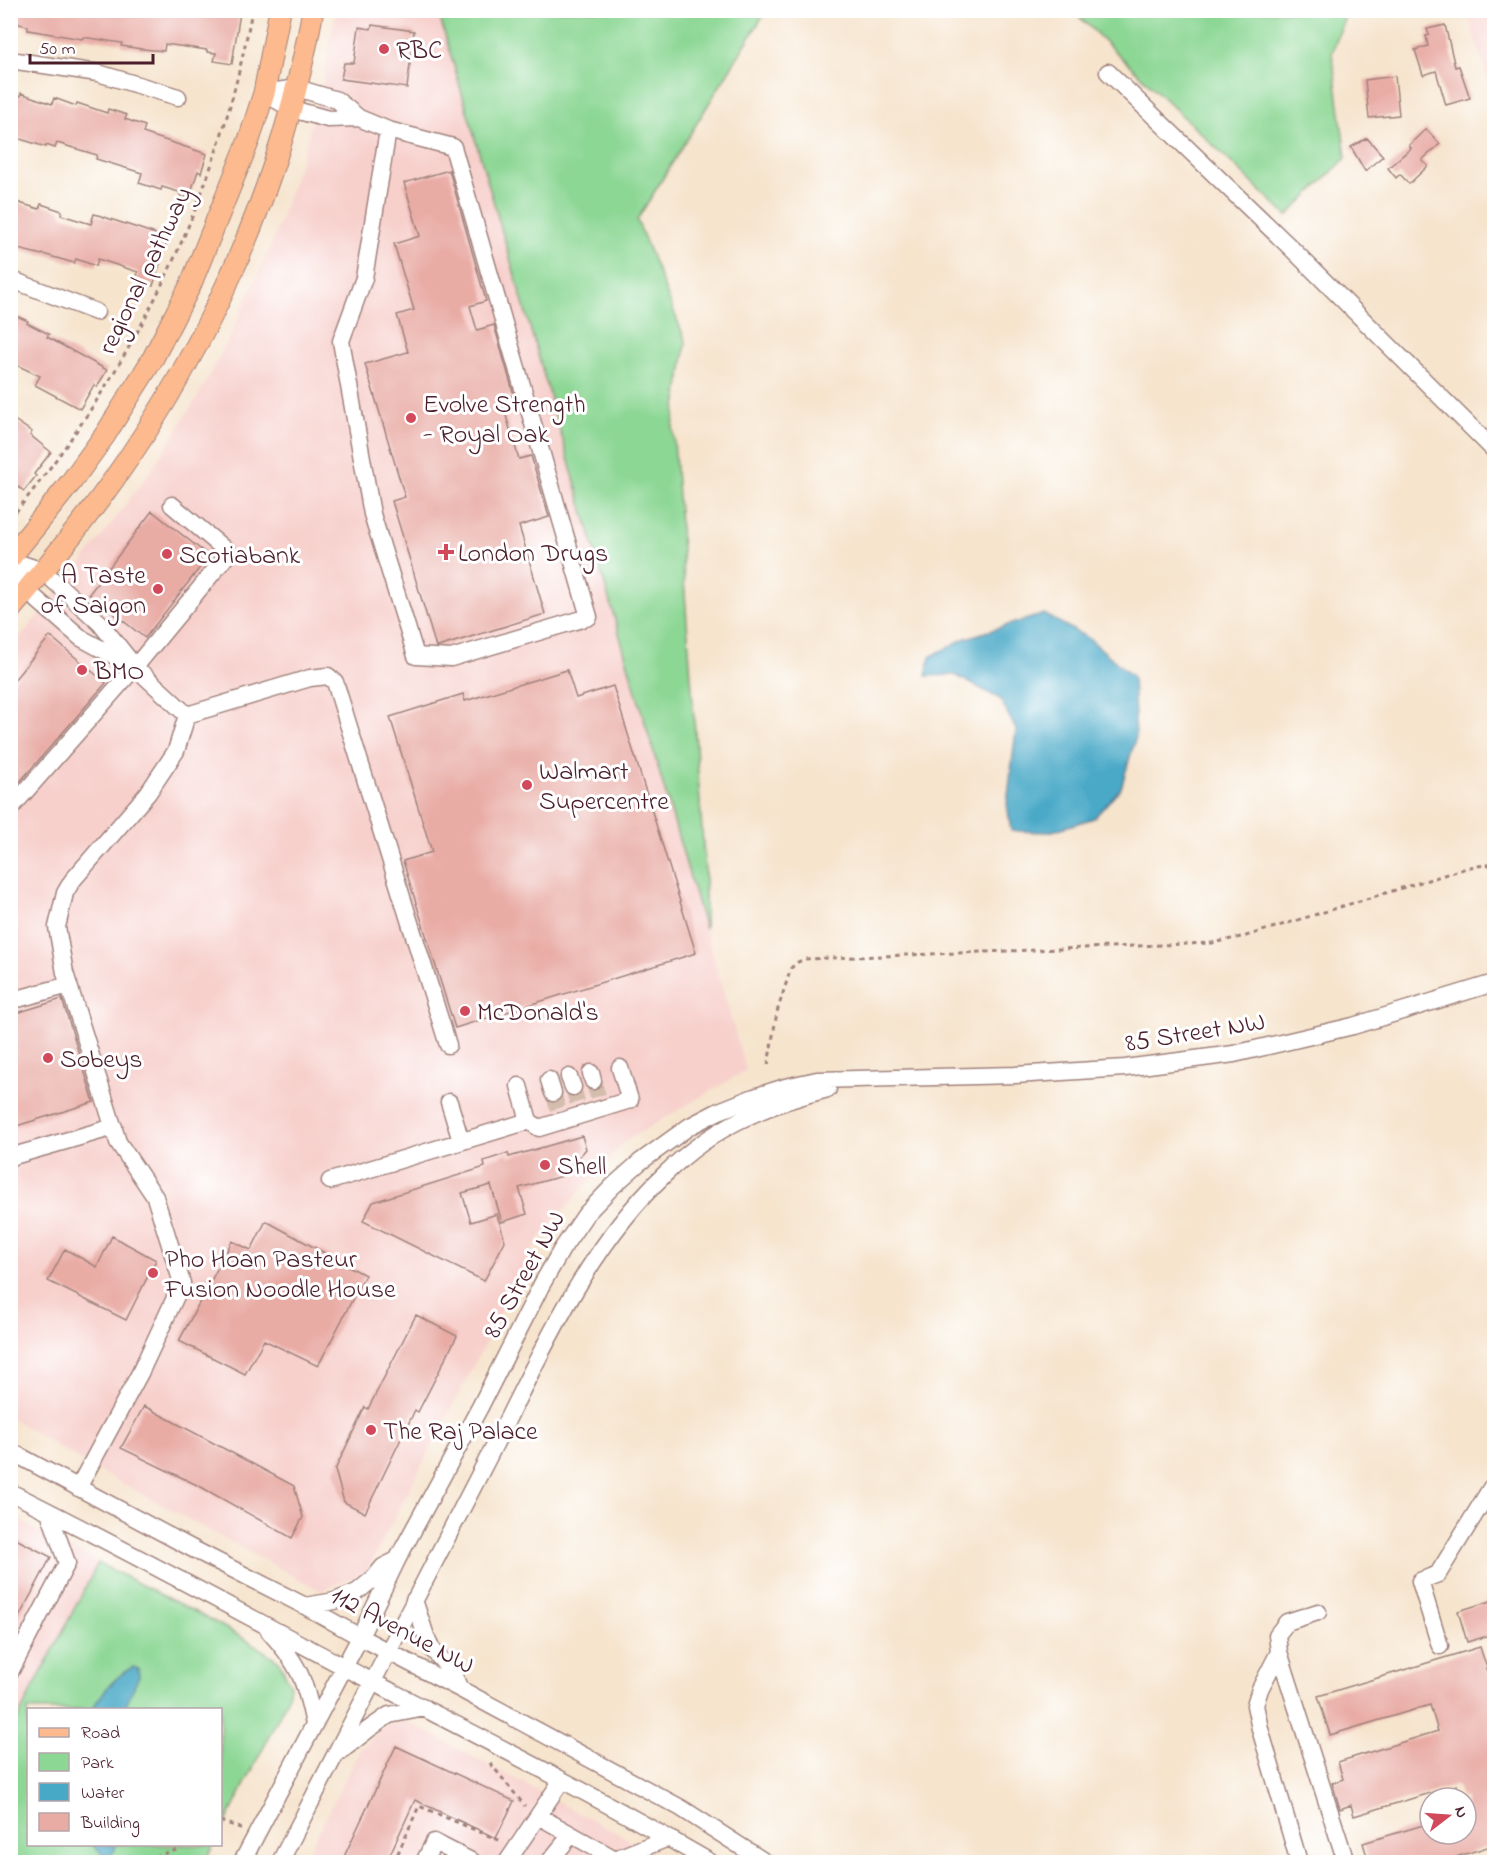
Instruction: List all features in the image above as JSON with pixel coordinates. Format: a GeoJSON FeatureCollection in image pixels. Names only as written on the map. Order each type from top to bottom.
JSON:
{"type":"FeatureCollection","features":[{"type":"Feature","properties":{"kind":"main road"},"geometry":{"type":"LineString","coordinates":[[10,560],[91,454],[152,360],[190,286],[249,140],[264,93],[280,10]]}},
{"type":"Feature","properties":{"kind":"main road"},"geometry":{"type":"LineString","coordinates":[[10,610],[111,484],[190,359],[211,318],[238,259],[268,182],[292,109],[313,10]]}},
{"type":"Feature","properties":{"kind":"street"},"geometry":{"type":"LineString","coordinates":[[10,60],[98,73],[178,97]]}},
{"type":"Feature","properties":{"kind":"street"},"geometry":{"type":"LineString","coordinates":[[1108,72],[1292,249],[1494,450]]}},
{"type":"Feature","properties":{"kind":"street"},"geometry":{"type":"LineString","coordinates":[[264,93],[297,88],[338,100],[359,118],[388,130],[453,147],[589,617],[451,658],[416,656],[372,514],[341,341],[364,278],[388,130]]}},
{"type":"Feature","properties":{"kind":"street"},"geometry":{"type":"LineString","coordinates":[[264,93],[292,109],[328,119],[359,118]]}},
{"type":"Feature","properties":{"kind":"street"},"geometry":{"type":"LineString","coordinates":[[10,279],[96,312]]}},
{"type":"Feature","properties":{"kind":"street"},"geometry":{"type":"LineString","coordinates":[[10,809],[135,667],[229,553],[172,505]]}},
{"type":"Feature","properties":{"kind":"street"},"geometry":{"type":"LineString","coordinates":[[10,560],[43,571],[100,623],[135,667],[187,715]]}},
{"type":"Feature","properties":{"kind":"street"},"geometry":{"type":"LineString","coordinates":[[10,560],[27,591],[81,638],[135,667]]}},
{"type":"Feature","properties":{"kind":"street"},"geometry":{"type":"LineString","coordinates":[[187,715],[310,678],[328,676],[335,682],[448,1045]]}},
{"type":"Feature","properties":{"kind":"street"},"geometry":{"type":"LineString","coordinates":[[78,1488],[140,1373],[182,1283],[155,1197],[118,1142],[69,986],[57,927],[65,893],[72,881],[148,793],[176,750],[187,715]]}},
{"type":"Feature","properties":{"kind":"street","name":"85 Street NW"},"geometry":{"type":"LineString","coordinates":[[242,1863],[562,1248],[586,1214],[613,1186],[640,1162],[690,1126],[745,1101],[785,1087],[817,1080],[1015,1075],[1114,1069],[1234,1054],[1353,1026],[1494,983]]}},
{"type":"Feature","properties":{"kind":"street"},"geometry":{"type":"LineString","coordinates":[[10,1001],[69,986]]}},
{"type":"Feature","properties":{"kind":"street"},"geometry":{"type":"LineString","coordinates":[[519,1086],[529,1121],[539,1128],[580,1112],[630,1101],[620,1068]]}},
{"type":"Feature","properties":{"kind":"street","name":"85 Street NW"},"geometry":{"type":"LineString","coordinates":[[280,1863],[414,1600],[579,1285],[603,1244],[629,1211],[664,1174],[691,1151],[740,1119],[772,1105],[805,1095],[851,1084],[894,1078]]}},
{"type":"Feature","properties":{"kind":"street"},"geometry":{"type":"LineString","coordinates":[[449,1102],[460,1141]]}},
{"type":"Feature","properties":{"kind":"street"},"geometry":{"type":"LineString","coordinates":[[330,1181],[529,1121]]}},
{"type":"Feature","properties":{"kind":"street"},"geometry":{"type":"LineString","coordinates":[[10,1157],[114,1127]]}},
{"type":"Feature","properties":{"kind":"street","name":"112 Avenue NW"},"geometry":{"type":"LineString","coordinates":[[10,1451],[681,1808],[765,1863]]}},
{"type":"Feature","properties":{"kind":"street"},"geometry":{"type":"LineString","coordinates":[[1440,1646],[1420,1581],[1438,1574],[1491,1488],[1494,1489]]}},
{"type":"Feature","properties":{"kind":"street"},"geometry":{"type":"LineString","coordinates":[[10,1492],[130,1552],[562,1780],[710,1863]]}},
{"type":"Feature","properties":{"kind":"street"},"geometry":{"type":"LineString","coordinates":[[10,1672],[66,1563],[49,1512]]}},
{"type":"Feature","properties":{"kind":"street"},"geometry":{"type":"LineString","coordinates":[[305,1606],[335,1601],[357,1592],[383,1567],[398,1560]]}},
{"type":"Feature","properties":{"kind":"street"},"geometry":{"type":"LineString","coordinates":[[414,1600],[432,1649],[452,1672],[460,1689]]}},
{"type":"Feature","properties":{"kind":"street"},"geometry":{"type":"LineString","coordinates":[[1318,1612],[1287,1622],[1277,1635],[1279,1652],[1346,1863]]}},
{"type":"Feature","properties":{"kind":"street"},"geometry":{"type":"LineString","coordinates":[[262,1623],[288,1652],[296,1665],[306,1690],[314,1724]]}},
{"type":"Feature","properties":{"kind":"street"},"geometry":{"type":"LineString","coordinates":[[1279,1652],[1260,1689],[1256,1706],[1260,1729],[1299,1863]]}},
{"type":"Feature","properties":{"kind":"street"},"geometry":{"type":"LineString","coordinates":[[336,1755],[389,1715],[425,1708]]}},
{"type":"Feature","properties":{"kind":"street"},"geometry":{"type":"LineString","coordinates":[[507,1863],[535,1811],[562,1780]]}},
{"type":"Feature","properties":{"kind":"street"},"geometry":{"type":"LineString","coordinates":[[535,1811],[571,1836],[614,1861],[668,1838]]}},
{"type":"Feature","properties":{"kind":"street"},"geometry":{"type":"LineString","coordinates":[[554,1861],[571,1836]]}},
{"type":"Feature","properties":{"kind":"street"},"geometry":{"type":"LineString","coordinates":[[423,1863],[434,1842],[473,1863]]}},
{"type":"Feature","properties":{"kind":"path","name":"regional pathway"},"geometry":{"type":"LineString","coordinates":[[10,519],[90,413],[138,333],[183,242],[213,163],[252,10]]}},
{"type":"Feature","properties":{"kind":"path"},"geometry":{"type":"LineString","coordinates":[[245,41],[253,43]]}},
{"type":"Feature","properties":{"kind":"path"},"geometry":{"type":"LineString","coordinates":[[96,312],[138,333]]}},
{"type":"Feature","properties":{"kind":"path"},"geometry":{"type":"LineString","coordinates":[[768,1065],[777,1012],[790,968],[805,959],[1212,943],[1246,936],[1470,867],[1494,864]]}},
{"type":"Feature","properties":{"kind":"path"},"geometry":{"type":"LineString","coordinates":[[490,1763],[528,1810],[535,1811]]}},
{"type":"Feature","properties":{"kind":"path"},"geometry":{"type":"LineString","coordinates":[[394,1863],[418,1806],[502,1842]]}},
{"type":"Feature","properties":{"kind":"path"},"geometry":{"type":"LineString","coordinates":[[222,1822],[256,1834]]}},
{"type":"Feature","properties":{"kind":"path"},"geometry":{"type":"LineString","coordinates":[[148,1863],[152,1859],[179,1850],[184,1846]]}},
{"type":"Feature","properties":{"kind":"path"},"geometry":{"type":"LineString","coordinates":[[316,1863],[318,1860],[323,1863]]}},
{"type":"Feature","properties":{"kind":"shaded area"},"geometry":{"type":"Polygon","coordinates":[[[336,11],[438,11],[746,1070],[624,1142],[540,1237],[367,1571],[321,1591],[90,1466],[11,1418],[10,649],[79,567],[152,469],[196,400],[230,337],[272,243],[303,154],[322,84],[336,11]]]}},
{"type":"Feature","properties":{"kind":"shaded area"},"geometry":{"type":"Polygon","coordinates":[[[1467,11],[1494,11],[1494,101],[1467,11]]]}},
{"type":"Feature","properties":{"kind":"shaded area"},"geometry":{"type":"Polygon","coordinates":[[[11,1516],[98,1563],[11,1733],[11,1516]]]}},
{"type":"Feature","properties":{"kind":"shaded area"},"geometry":{"type":"Polygon","coordinates":[[[405,1720],[669,1862],[303,1862],[361,1748],[382,1728],[405,1720]]]}},
{"type":"Feature","properties":{"kind":"green space"},"geometry":{"type":"Polygon","coordinates":[[[670,10],[671,12],[676,10],[766,11],[637,220],[686,342],[673,427],[705,872],[705,929],[438,11],[670,10]]]}},
{"type":"Feature","properties":{"kind":"green space"},"geometry":{"type":"Polygon","coordinates":[[[1073,11],[1347,11],[1332,53],[1346,158],[1287,216],[1073,11]]]}},
{"type":"Feature","properties":{"kind":"green space"},"geometry":{"type":"Polygon","coordinates":[[[98,1563],[250,1642],[279,1661],[290,1684],[288,1698],[222,1830],[222,1708],[27,1708],[27,1846],[213,1846],[204,1862],[11,1862],[10,1733],[98,1563]]]}},
{"type":"Feature","properties":{"kind":"water"},"geometry":{"type":"Polygon","coordinates":[[[1044,614],[1090,639],[1133,677],[1136,737],[1121,788],[1094,818],[1049,832],[1011,831],[1007,804],[1016,730],[1000,699],[955,675],[926,676],[930,657],[963,639],[1044,614]]]}},
{"type":"Feature","properties":{"kind":"water"},"geometry":{"type":"Polygon","coordinates":[[[133,1667],[138,1669],[139,1676],[124,1708],[93,1708],[100,1697],[120,1675],[133,1667]]]}},
{"type":"Feature","properties":{"kind":"water"},"geometry":{"type":"Polygon","coordinates":[[[93,1846],[115,1846],[110,1856],[103,1855],[93,1846]]]}},
{"type":"Feature","properties":{"kind":"building"},"geometry":{"type":"Polygon","coordinates":[[[10,10],[237,10],[240,12],[232,64],[214,61],[216,53],[207,52],[207,50],[165,44],[164,51],[142,49],[121,46],[122,43],[28,30],[28,26],[10,22],[10,10]]]}},
{"type":"Feature","properties":{"kind":"building","name":"RBC"},"geometry":{"type":"Polygon","coordinates":[[[372,25],[414,31],[407,88],[341,79],[344,63],[354,63],[359,27],[371,29],[372,25]]]}},
{"type":"Feature","properties":{"kind":"building"},"geometry":{"type":"Polygon","coordinates":[[[1445,25],[1455,67],[1459,66],[1470,98],[1446,105],[1436,71],[1423,75],[1415,50],[1428,46],[1427,29],[1445,25]]]}},
{"type":"Feature","properties":{"kind":"building"},"geometry":{"type":"Polygon","coordinates":[[[1395,76],[1399,115],[1369,118],[1365,80],[1395,76]]]}},
{"type":"Feature","properties":{"kind":"building"},"geometry":{"type":"Polygon","coordinates":[[[10,93],[21,96],[21,93],[52,104],[54,98],[76,106],[77,103],[107,113],[108,109],[127,115],[125,119],[145,126],[143,133],[207,154],[201,173],[198,171],[190,195],[182,199],[179,192],[162,187],[161,190],[139,183],[142,173],[96,159],[97,155],[57,143],[55,148],[46,145],[46,147],[10,136],[10,127],[15,114],[10,112],[10,93]]]}},
{"type":"Feature","properties":{"kind":"building"},"geometry":{"type":"Polygon","coordinates":[[[1426,129],[1440,144],[1422,160],[1428,166],[1409,184],[1400,174],[1396,178],[1388,168],[1411,148],[1409,145],[1426,129]]]}},
{"type":"Feature","properties":{"kind":"building"},"geometry":{"type":"Polygon","coordinates":[[[1367,138],[1383,156],[1365,171],[1351,147],[1367,138]]]}},
{"type":"Feature","properties":{"kind":"building"},"geometry":{"type":"Polygon","coordinates":[[[449,170],[486,301],[470,306],[477,330],[494,325],[514,395],[501,399],[519,459],[531,456],[549,517],[519,526],[545,614],[436,647],[392,501],[405,497],[365,364],[408,352],[397,315],[414,310],[394,244],[420,236],[404,183],[449,170]]]}},
{"type":"Feature","properties":{"kind":"building"},"geometry":{"type":"Polygon","coordinates":[[[10,200],[39,209],[41,204],[62,211],[61,215],[91,224],[94,214],[168,238],[153,286],[136,280],[138,272],[98,259],[96,266],[76,259],[74,263],[10,247],[10,200]]]}},
{"type":"Feature","properties":{"kind":"building"},"geometry":{"type":"Polygon","coordinates":[[[10,313],[28,321],[27,323],[49,334],[47,337],[107,370],[97,387],[94,385],[80,409],[35,385],[40,376],[10,362],[10,313]]]}},
{"type":"Feature","properties":{"kind":"building"},"geometry":{"type":"Polygon","coordinates":[[[10,417],[32,432],[30,435],[51,452],[24,491],[10,481],[10,417]]]}},
{"type":"Feature","properties":{"kind":"building"},"geometry":{"type":"Polygon","coordinates":[[[152,511],[209,556],[145,638],[89,594],[152,511]]]}},
{"type":"Feature","properties":{"kind":"building"},"geometry":{"type":"Polygon","coordinates":[[[50,636],[106,683],[10,793],[10,685],[50,636]]]}},
{"type":"Feature","properties":{"kind":"building","name":"Walmart Supercentre"},"geometry":{"type":"Polygon","coordinates":[[[567,670],[576,698],[613,686],[696,953],[455,1028],[403,861],[432,852],[390,717],[463,694],[465,701],[567,670]]]}},
{"type":"Feature","properties":{"kind":"building","name":"Sobeys"},"geometry":{"type":"Polygon","coordinates":[[[62,999],[94,1102],[10,1128],[10,1015],[62,999]]]}},
{"type":"Feature","properties":{"kind":"building"},"geometry":{"type":"Polygon","coordinates":[[[582,1136],[586,1149],[562,1176],[519,1188],[527,1214],[502,1222],[491,1185],[462,1193],[471,1222],[497,1214],[505,1241],[484,1281],[363,1221],[373,1202],[485,1167],[484,1161],[508,1153],[509,1157],[582,1136]]]}},
{"type":"Feature","properties":{"kind":"building"},"geometry":{"type":"Polygon","coordinates":[[[266,1221],[365,1275],[318,1366],[264,1340],[245,1374],[179,1341],[232,1241],[251,1250],[266,1221]]]}},
{"type":"Feature","properties":{"kind":"building"},"geometry":{"type":"Polygon","coordinates":[[[112,1236],[156,1260],[126,1320],[48,1281],[65,1249],[97,1267],[112,1236]]]}},
{"type":"Feature","properties":{"kind":"building"},"geometry":{"type":"Polygon","coordinates":[[[416,1315],[457,1336],[418,1412],[415,1410],[365,1513],[344,1502],[335,1470],[365,1407],[368,1409],[416,1315]]]}},
{"type":"Feature","properties":{"kind":"building"},"geometry":{"type":"Polygon","coordinates":[[[144,1406],[294,1486],[303,1517],[292,1538],[201,1487],[121,1448],[144,1406]]]}},
{"type":"Feature","properties":{"kind":"building"},"geometry":{"type":"Polygon","coordinates":[[[10,1536],[51,1557],[10,1634],[10,1536]]]}},
{"type":"Feature","properties":{"kind":"building"},"geometry":{"type":"Polygon","coordinates":[[[1494,1600],[1494,1634],[1467,1642],[1458,1611],[1494,1600]]]}},
{"type":"Feature","properties":{"kind":"building"},"geometry":{"type":"Polygon","coordinates":[[[1480,1647],[1492,1684],[1494,1683],[1494,1845],[1437,1863],[1369,1863],[1363,1843],[1418,1827],[1418,1846],[1478,1846],[1478,1786],[1418,1786],[1418,1797],[1354,1816],[1351,1805],[1340,1809],[1332,1783],[1343,1779],[1338,1762],[1438,1731],[1430,1705],[1330,1735],[1318,1696],[1480,1647]]]}},
{"type":"Feature","properties":{"kind":"building"},"geometry":{"type":"Polygon","coordinates":[[[396,1746],[514,1801],[496,1838],[415,1800],[386,1863],[341,1863],[396,1746]]]}},
{"type":"Feature","properties":{"kind":"tunnel"},"geometry":{"type":"LineString","coordinates":[[593,1081],[600,1102]]}},
{"type":"Feature","properties":{"kind":"tunnel"},"geometry":{"type":"LineString","coordinates":[[573,1087],[579,1109]]}},
{"type":"Feature","properties":{"kind":"tunnel"},"geometry":{"type":"LineString","coordinates":[[553,1093],[560,1115]]}},
{"type":"Feature","properties":{"kind":"place","name":"RBC"},"geometry":{"type":"Point","coordinates":[384,49]}},
{"type":"Feature","properties":{"kind":"place","name":"Evolve Strength - Royal Oak"},"geometry":{"type":"Point","coordinates":[411,418]}},
{"type":"Feature","properties":{"kind":"place","name":"London Drugs"},"geometry":{"type":"Point","coordinates":[446,552]}},
{"type":"Feature","properties":{"kind":"place","name":"Scotiabank"},"geometry":{"type":"Point","coordinates":[167,554]}},
{"type":"Feature","properties":{"kind":"place","name":"A Taste of Saigon"},"geometry":{"type":"Point","coordinates":[158,589]}},
{"type":"Feature","properties":{"kind":"place","name":"BMO"},"geometry":{"type":"Point","coordinates":[82,670]}},
{"type":"Feature","properties":{"kind":"place","name":"Walmart Supercentre"},"geometry":{"type":"Point","coordinates":[527,785]}},
{"type":"Feature","properties":{"kind":"place","name":"McDonald's"},"geometry":{"type":"Point","coordinates":[465,1011]}},
{"type":"Feature","properties":{"kind":"place","name":"Sobeys"},"geometry":{"type":"Point","coordinates":[48,1058]}},
{"type":"Feature","properties":{"kind":"place","name":"Shell"},"geometry":{"type":"Point","coordinates":[545,1165]}},
{"type":"Feature","properties":{"kind":"place","name":"Pho Hoan Pasteur Fusion Noodle House"},"geometry":{"type":"Point","coordinates":[153,1273]}},
{"type":"Feature","properties":{"kind":"place","name":"The Raj Palace"},"geometry":{"type":"Point","coordinates":[371,1430]}}]}
